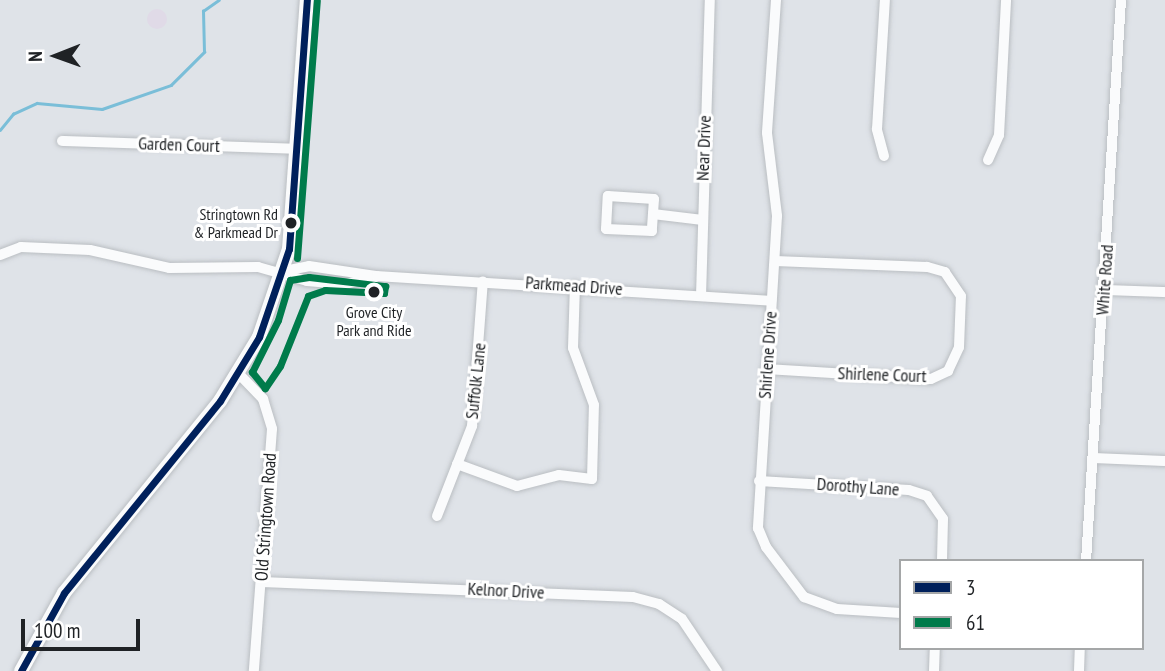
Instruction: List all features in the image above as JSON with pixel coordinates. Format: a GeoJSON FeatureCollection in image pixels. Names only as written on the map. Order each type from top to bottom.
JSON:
{"type":"FeatureCollection","features":[{"type":"Feature","properties":{"kind":"main road"},"geometry":{"type":"LineString","coordinates":[[21,671],[64,593],[239,374],[259,337],[284,271],[297,149],[307,0]]}},
{"type":"Feature","properties":{"kind":"street","name":"Near Drive"},"geometry":{"type":"LineString","coordinates":[[701,296],[710,0]]}},
{"type":"Feature","properties":{"kind":"street","name":"Shirlene Drive"},"geometry":{"type":"LineString","coordinates":[[776,0],[767,134],[777,216],[757,518],[761,537],[804,597],[838,609],[899,614]]}},
{"type":"Feature","properties":{"kind":"street"},"geometry":{"type":"LineString","coordinates":[[884,156],[877,129],[885,0]]}},
{"type":"Feature","properties":{"kind":"street"},"geometry":{"type":"LineString","coordinates":[[988,160],[999,135],[1006,0]]}},
{"type":"Feature","properties":{"kind":"street","name":"White Road"},"geometry":{"type":"LineString","coordinates":[[1086,559],[1121,0]]}},
{"type":"Feature","properties":{"kind":"street","name":"Garden Court"},"geometry":{"type":"LineString","coordinates":[[62,141],[297,149]]}},
{"type":"Feature","properties":{"kind":"street"},"geometry":{"type":"LineString","coordinates":[[608,197],[654,199],[653,214],[652,231],[607,229],[608,197]]}},
{"type":"Feature","properties":{"kind":"street"},"geometry":{"type":"LineString","coordinates":[[653,214],[703,220]]}},
{"type":"Feature","properties":{"kind":"street","name":"Parkmead Drive"},"geometry":{"type":"LineString","coordinates":[[0,255],[21,247],[90,250],[169,268],[258,267],[284,271],[309,266],[377,276],[576,286],[771,301]]}},
{"type":"Feature","properties":{"kind":"street","name":"Shirlene Court"},"geometry":{"type":"LineString","coordinates":[[766,369],[931,379],[953,364],[961,326],[958,286],[945,272],[926,267],[775,261]]}},
{"type":"Feature","properties":{"kind":"street","name":"Suffolk Lane"},"geometry":{"type":"LineString","coordinates":[[437,516],[474,415],[483,281]]}},
{"type":"Feature","properties":{"kind":"street"},"geometry":{"type":"LineString","coordinates":[[457,464],[517,485],[559,475],[592,479],[594,405],[573,348],[576,286]]}},
{"type":"Feature","properties":{"kind":"street"},"geometry":{"type":"LineString","coordinates":[[1104,290],[1165,292]]}},
{"type":"Feature","properties":{"kind":"street","name":"Old Stringtown Road"},"geometry":{"type":"LineString","coordinates":[[239,374],[262,399],[272,422],[254,671]]}},
{"type":"Feature","properties":{"kind":"street"},"geometry":{"type":"LineString","coordinates":[[1093,458],[1165,461]]}},
{"type":"Feature","properties":{"kind":"street","name":"Dorothy Lane"},"geometry":{"type":"LineString","coordinates":[[759,481],[909,490],[927,496],[943,519],[942,559]]}},
{"type":"Feature","properties":{"kind":"street","name":"Kelnor Drive"},"geometry":{"type":"LineString","coordinates":[[262,582],[632,597],[659,604],[682,619],[717,671]]}},
{"type":"Feature","properties":{"kind":"street"},"geometry":{"type":"LineString","coordinates":[[934,671],[935,650]]}},
{"type":"Feature","properties":{"kind":"street"},"geometry":{"type":"LineString","coordinates":[[1079,671],[1080,650]]}},
{"type":"Feature","properties":{"kind":"shaded area"},"geometry":{"type":"Polygon","coordinates":[[[157,9],[164,12],[167,19],[164,26],[157,29],[150,26],[147,19],[150,12],[157,9]]]}},
{"type":"Feature","properties":{"kind":"waterway"},"geometry":{"type":"LineString","coordinates":[[0,130],[13,114],[37,103],[102,109],[171,85],[204,52],[203,11],[219,0]]}},
{"type":"Feature","properties":{"kind":"transit line","name":"3"},"geometry":{"type":"LineString","coordinates":[[21,671],[64,593],[220,401],[259,337],[289,249],[307,0]]}},
{"type":"Feature","properties":{"kind":"transit line","name":"61"},"geometry":{"type":"LineString","coordinates":[[297,258],[317,1]]}},
{"type":"Feature","properties":{"kind":"transit line","name":"61"},"geometry":{"type":"LineString","coordinates":[[309,277],[385,286],[384,293],[325,290],[308,296],[280,366],[265,388],[252,372],[278,320],[290,280],[309,277]]}},
{"type":"Feature","properties":{"kind":"place","name":"Stringtown Rd & Parkmead Dr"},"geometry":{"type":"Point","coordinates":[291,223]}},
{"type":"Feature","properties":{"kind":"place","name":"Grove City Park and Ride"},"geometry":{"type":"Point","coordinates":[374,292]}}]}
